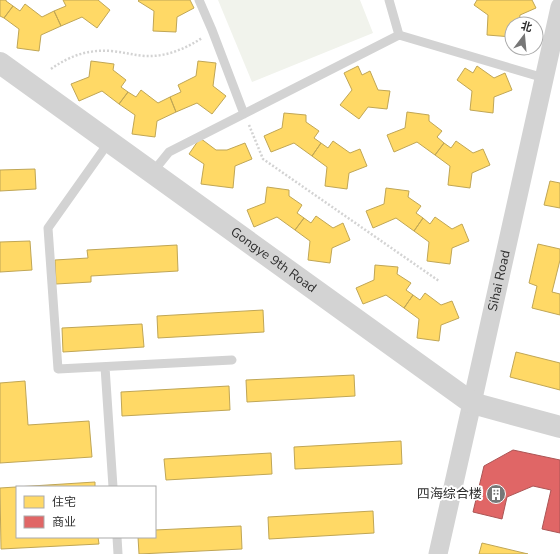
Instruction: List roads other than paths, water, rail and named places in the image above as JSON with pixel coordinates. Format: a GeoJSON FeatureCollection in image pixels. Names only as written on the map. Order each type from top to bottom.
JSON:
{"type":"FeatureCollection","features":[{"type":"Feature","properties":{"kind":"street","name":"Sihai Road"},"geometry":{"type":"LineString","coordinates":[[438,554],[560,7]]}},
{"type":"Feature","properties":{"kind":"street","name":"Gongye 9th Road"},"geometry":{"type":"LineString","coordinates":[[0,63],[472,403],[560,427]]}},
{"type":"Feature","properties":{"kind":"lane"},"geometry":{"type":"LineString","coordinates":[[199,0],[244,114]]}},
{"type":"Feature","properties":{"kind":"lane"},"geometry":{"type":"LineString","coordinates":[[389,0],[399,34]]}},
{"type":"Feature","properties":{"kind":"lane"},"geometry":{"type":"LineString","coordinates":[[152,173],[169,152],[399,34],[544,78]]}},
{"type":"Feature","properties":{"kind":"lane"},"geometry":{"type":"LineString","coordinates":[[108,142],[48,228],[58,369],[232,360]]}},
{"type":"Feature","properties":{"kind":"lane"},"geometry":{"type":"LineString","coordinates":[[105,367],[113,486]]}},
{"type":"Feature","properties":{"kind":"lane"},"geometry":{"type":"LineString","coordinates":[[117,538],[118,554]]}},
{"type":"Feature","properties":{"kind":"place","name":"四海综合楼"},"geometry":{"type":"Point","coordinates":[496,494]}}]}
